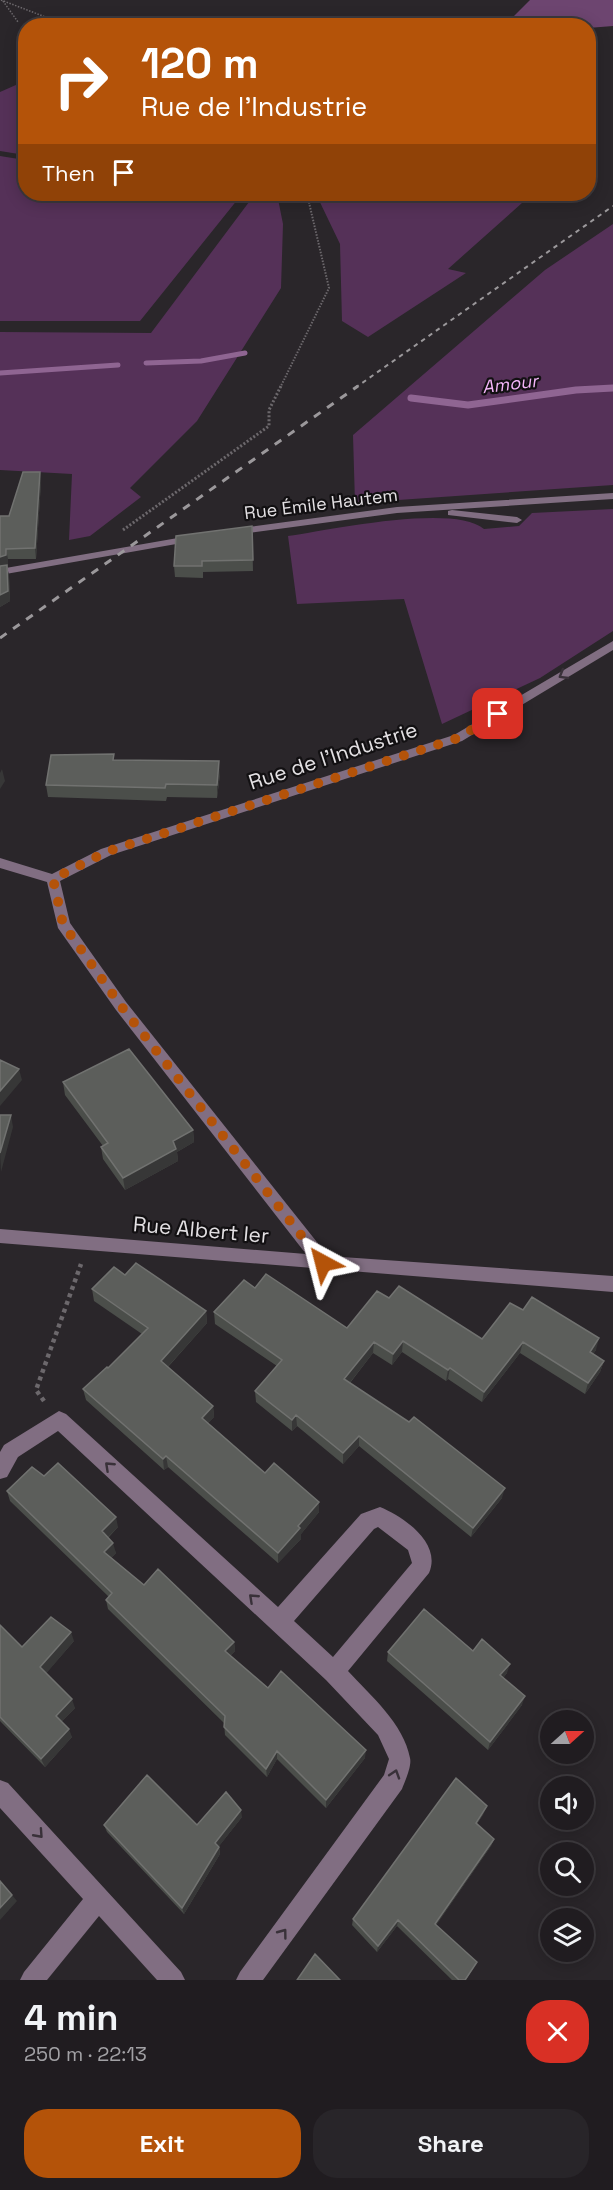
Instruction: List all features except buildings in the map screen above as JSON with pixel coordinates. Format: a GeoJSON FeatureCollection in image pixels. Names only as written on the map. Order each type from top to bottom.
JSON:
{"type":"FeatureCollection","features":[{"type":"Feature","properties":{"kind":"street","name":"Rue Émile Hautem"},"geometry":{"type":"LineString","coordinates":[[0,572],[212,535],[420,508],[613,496]]}},
{"type":"Feature","properties":{"kind":"street"},"geometry":{"type":"LineString","coordinates":[[420,508],[517,520]]}},
{"type":"Feature","properties":{"kind":"street","name":"Rue de l'Industrie"},"geometry":{"type":"LineString","coordinates":[[53,879],[106,852],[458,738],[613,645]]}},
{"type":"Feature","properties":{"kind":"street"},"geometry":{"type":"LineString","coordinates":[[0,863],[53,879],[63,924],[121,1006],[323,1263]]}},
{"type":"Feature","properties":{"kind":"street","name":"Rue Albert Ier"},"geometry":{"type":"LineString","coordinates":[[0,1236],[613,1284]]}},
{"type":"Feature","properties":{"kind":"street"},"geometry":{"type":"LineString","coordinates":[[0,1470],[11,1451],[59,1420],[334,1672],[387,1727],[400,1759],[394,1781],[248,1980]]}},
{"type":"Feature","properties":{"kind":"street"},"geometry":{"type":"LineString","coordinates":[[279,1622],[368,1521],[380,1517],[418,1546],[422,1555],[422,1566],[334,1672]]}},
{"type":"Feature","properties":{"kind":"street"},"geometry":{"type":"LineString","coordinates":[[0,1791],[173,1980]]}},
{"type":"Feature","properties":{"kind":"street"},"geometry":{"type":"LineString","coordinates":[[32,1980],[98,1899]]}},
{"type":"Feature","properties":{"kind":"path"},"geometry":{"type":"LineString","coordinates":[[2,0],[18,22]]}},
{"type":"Feature","properties":{"kind":"path"},"geometry":{"type":"LineString","coordinates":[[2,0],[48,18]]}},
{"type":"Feature","properties":{"kind":"path"},"geometry":{"type":"LineString","coordinates":[[102,553],[123,531],[269,426],[269,410],[330,288],[309,201]]}},
{"type":"Feature","properties":{"kind":"path"},"geometry":{"type":"LineString","coordinates":[[59,1420],[36,1390],[88,1243]]}},
{"type":"Feature","properties":{"kind":"shaded area"},"geometry":{"type":"Polygon","coordinates":[[[530,0],[613,0],[613,26],[596,27],[596,18],[512,18],[530,0]]]}},
{"type":"Feature","properties":{"kind":"shaded area"},"geometry":{"type":"Polygon","coordinates":[[[18,84],[18,154],[0,151],[0,92],[18,84]]]}},
{"type":"Feature","properties":{"kind":"shaded area"},"geometry":{"type":"Polygon","coordinates":[[[0,156],[18,159],[18,201],[236,201],[140,321],[0,321],[0,156]]]}},
{"type":"Feature","properties":{"kind":"shaded area"},"geometry":{"type":"Polygon","coordinates":[[[250,201],[278,201],[283,224],[281,288],[197,421],[130,488],[141,497],[90,536],[69,540],[72,474],[0,470],[0,332],[151,333],[250,201]]]}},
{"type":"Feature","properties":{"kind":"shaded area"},"geometry":{"type":"Polygon","coordinates":[[[319,201],[524,201],[448,269],[466,273],[368,337],[342,321],[340,244],[319,201]]]}},
{"type":"Feature","properties":{"kind":"shaded area"},"geometry":{"type":"Polygon","coordinates":[[[613,224],[613,485],[355,503],[353,435],[545,270],[613,224]]]}},
{"type":"Feature","properties":{"kind":"shaded area"},"geometry":{"type":"Polygon","coordinates":[[[613,509],[613,631],[540,678],[442,724],[404,599],[297,604],[288,536],[360,524],[420,518],[446,518],[469,522],[484,529],[519,526],[532,513],[613,509]]]}},
{"type":"Feature","properties":{"kind":"waterway","name":"Amour"},"geometry":{"type":"LineString","coordinates":[[146,363],[201,361],[245,353]]}},
{"type":"Feature","properties":{"kind":"waterway","name":"Amour"},"geometry":{"type":"LineString","coordinates":[[0,373],[118,365]]}},
{"type":"Feature","properties":{"kind":"waterway","name":"Amour"},"geometry":{"type":"LineString","coordinates":[[411,398],[468,405],[576,390],[613,388]]}},
{"type":"Feature","properties":{"kind":"railway"},"geometry":{"type":"LineString","coordinates":[[355,388],[613,206]]}},
{"type":"Feature","properties":{"kind":"railway"},"geometry":{"type":"LineString","coordinates":[[0,638],[358,386]]}},
{"type":"Feature","properties":{"kind":"route"},"geometry":{"type":"LineString","coordinates":[[323,1263],[121,1006],[63,924],[53,879],[106,852],[458,738],[498,714]]}}]}
